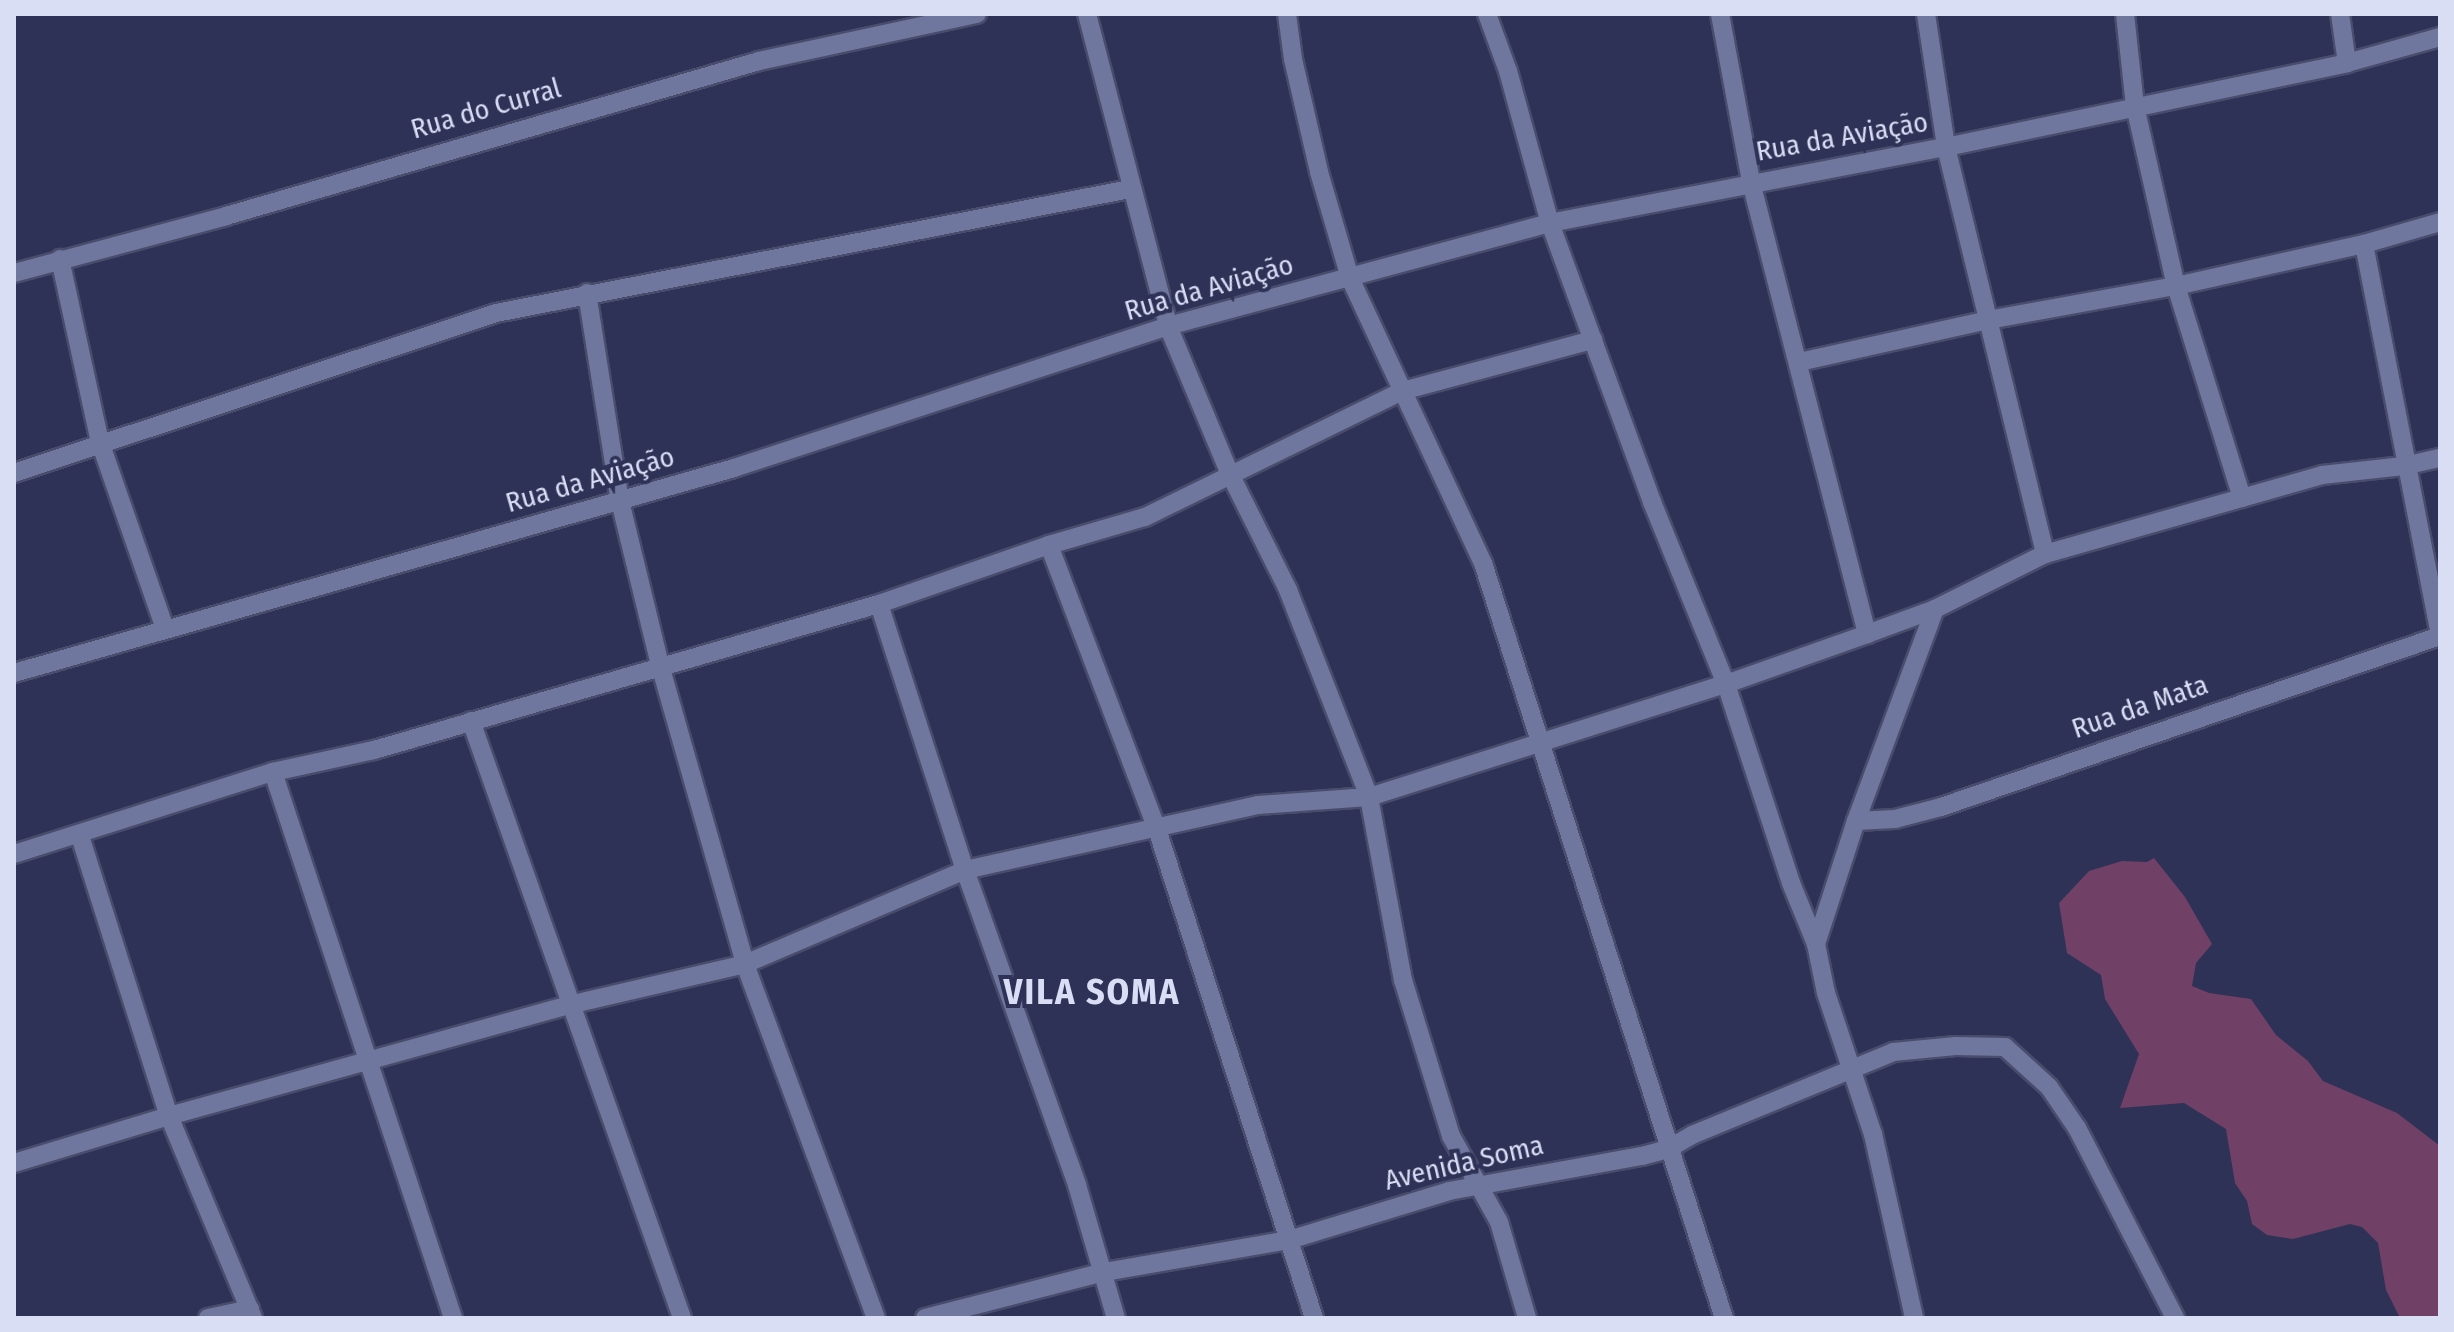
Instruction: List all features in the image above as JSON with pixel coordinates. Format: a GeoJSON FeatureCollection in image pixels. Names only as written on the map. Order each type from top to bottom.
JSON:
{"type":"FeatureCollection","features":[{"type":"Feature","properties":{"kind":"street","name":"Rua do Curral"},"geometry":{"type":"LineString","coordinates":[[14,273],[226,216],[759,61],[977,14]]}},
{"type":"Feature","properties":{"kind":"street"},"geometry":{"type":"LineString","coordinates":[[1087,14],[1168,326],[1230,474],[1288,590],[1343,738],[1369,797],[1403,980],[1451,1136],[1499,1222],[1527,1318]]}},
{"type":"Feature","properties":{"kind":"street"},"geometry":{"type":"LineString","coordinates":[[1287,14],[1293,59],[1319,172],[1350,278],[1483,563],[1724,1318]]}},
{"type":"Feature","properties":{"kind":"street"},"geometry":{"type":"LineString","coordinates":[[1487,14],[1508,71],[1550,223],[1652,502],[1726,684],[1791,883],[1816,944],[1849,1070],[1873,1134],[1914,1318]]}},
{"type":"Feature","properties":{"kind":"street"},"geometry":{"type":"LineString","coordinates":[[1720,14],[1751,182],[1867,634]]}},
{"type":"Feature","properties":{"kind":"street"},"geometry":{"type":"LineString","coordinates":[[1926,14],[1946,147],[2045,554]]}},
{"type":"Feature","properties":{"kind":"street"},"geometry":{"type":"LineString","coordinates":[[2125,14],[2135,106],[2176,286],[2242,498]]}},
{"type":"Feature","properties":{"kind":"street"},"geometry":{"type":"LineString","coordinates":[[2340,14],[2347,63]]}},
{"type":"Feature","properties":{"kind":"street","name":"Rua da Aviação"},"geometry":{"type":"LineString","coordinates":[[14,673],[734,468],[1168,326],[1550,223],[1946,147],[2347,63],[2440,37]]}},
{"type":"Feature","properties":{"kind":"street"},"geometry":{"type":"LineString","coordinates":[[14,473],[496,313],[1130,189]]}},
{"type":"Feature","properties":{"kind":"street"},"geometry":{"type":"LineString","coordinates":[[1799,362],[1988,320],[2176,286],[2364,244],[2440,222]]}},
{"type":"Feature","properties":{"kind":"street"},"geometry":{"type":"LineString","coordinates":[[2364,244],[2404,466],[2440,636]]}},
{"type":"Feature","properties":{"kind":"street"},"geometry":{"type":"LineString","coordinates":[[60,259],[100,442],[165,629]]}},
{"type":"Feature","properties":{"kind":"street"},"geometry":{"type":"LineString","coordinates":[[587,293],[620,501],[660,665],[745,964],[876,1318]]}},
{"type":"Feature","properties":{"kind":"street"},"geometry":{"type":"LineString","coordinates":[[14,854],[80,836],[273,772],[374,750],[879,604],[1049,545],[1145,517],[1402,391],[1593,340]]}},
{"type":"Feature","properties":{"kind":"street"},"geometry":{"type":"LineString","coordinates":[[14,1163],[169,1116],[569,1005],[745,964],[965,870],[1258,805],[1369,797],[1726,684],[1867,634],[1935,609],[2045,554],[2322,475],[2404,466],[2440,458]]}},
{"type":"Feature","properties":{"kind":"street"},"geometry":{"type":"LineString","coordinates":[[1049,545],[1157,829],[1314,1318]]}},
{"type":"Feature","properties":{"kind":"street"},"geometry":{"type":"LineString","coordinates":[[879,604],[965,870],[1104,1272],[1116,1318]]}},
{"type":"Feature","properties":{"kind":"street"},"geometry":{"type":"LineString","coordinates":[[1816,944],[1856,821],[1935,609]]}},
{"type":"Feature","properties":{"kind":"street","name":"Rua da Mata"},"geometry":{"type":"LineString","coordinates":[[1856,821],[1895,819],[1941,807],[2440,636]]}},
{"type":"Feature","properties":{"kind":"street"},"geometry":{"type":"LineString","coordinates":[[471,721],[682,1318]]}},
{"type":"Feature","properties":{"kind":"street"},"geometry":{"type":"LineString","coordinates":[[273,772],[453,1318]]}},
{"type":"Feature","properties":{"kind":"street"},"geometry":{"type":"LineString","coordinates":[[80,836],[169,1116],[252,1313],[208,1318]]}},
{"type":"Feature","properties":{"kind":"street","name":"Avenida Soma"},"geometry":{"type":"LineString","coordinates":[[925,1318],[1104,1272],[1289,1240],[1420,1197],[1668,1149],[1692,1135],[1893,1052],[1956,1046],[2005,1047],[2049,1087],[2077,1128],[2175,1318]]}},
{"type":"Feature","properties":{"kind":"shaded area"},"geometry":{"type":"Polygon","coordinates":[[[2154,858],[2185,897],[2212,944],[2196,963],[2192,986],[2209,993],[2251,999],[2276,1035],[2308,1061],[2323,1081],[2397,1113],[2440,1146],[2440,1318],[2400,1318],[2386,1290],[2378,1243],[2362,1227],[2350,1224],[2293,1239],[2267,1235],[2252,1224],[2247,1201],[2235,1183],[2226,1129],[2184,1103],[2120,1108],[2139,1054],[2105,999],[2101,975],[2067,953],[2059,903],[2089,871],[2122,861],[2147,862],[2154,858]]]}},
{"type":"Feature","properties":{"kind":"district","name":"VILA SOMA"},"geometry":{"type":"Point","coordinates":[1092,993]}}]}
